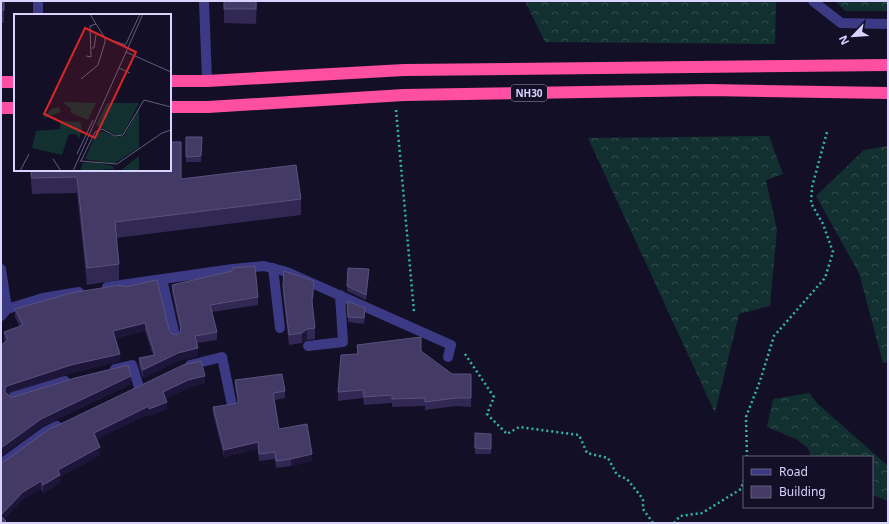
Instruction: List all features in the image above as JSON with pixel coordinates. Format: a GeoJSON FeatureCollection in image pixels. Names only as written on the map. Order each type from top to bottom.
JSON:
{"type":"FeatureCollection","features":[{"type":"Feature","properties":{"kind":"highway","name":"NH30"},"geometry":{"type":"LineString","coordinates":[[171,81],[207,81],[404,70],[888,65]]}},
{"type":"Feature","properties":{"kind":"highway"},"geometry":{"type":"LineString","coordinates":[[1,82],[14,82]]}},
{"type":"Feature","properties":{"kind":"highway","name":"NH30"},"geometry":{"type":"LineString","coordinates":[[171,107],[395,95],[710,90],[888,92]]}},
{"type":"Feature","properties":{"kind":"highway"},"geometry":{"type":"LineString","coordinates":[[1,108],[14,108]]}},
{"type":"Feature","properties":{"kind":"street"},"geometry":{"type":"LineString","coordinates":[[38,1],[38,14]]}},
{"type":"Feature","properties":{"kind":"street"},"geometry":{"type":"LineString","coordinates":[[204,1],[207,81]]}},
{"type":"Feature","properties":{"kind":"street"},"geometry":{"type":"LineString","coordinates":[[814,1],[841,23],[888,24]]}},
{"type":"Feature","properties":{"kind":"street"},"geometry":{"type":"LineString","coordinates":[[1,269],[4,312],[43,298],[233,268],[264,266],[287,272],[450,345],[448,357]]}},
{"type":"Feature","properties":{"kind":"street"},"geometry":{"type":"LineString","coordinates":[[273,268],[280,328]]}},
{"type":"Feature","properties":{"kind":"street"},"geometry":{"type":"LineString","coordinates":[[162,279],[175,336]]}},
{"type":"Feature","properties":{"kind":"street"},"geometry":{"type":"LineString","coordinates":[[308,346],[343,342],[340,295]]}},
{"type":"Feature","properties":{"kind":"street"},"geometry":{"type":"LineString","coordinates":[[181,367],[222,357],[232,405]]}},
{"type":"Feature","properties":{"kind":"street"},"geometry":{"type":"LineString","coordinates":[[102,372],[132,365],[139,387]]}},
{"type":"Feature","properties":{"kind":"street"},"geometry":{"type":"LineString","coordinates":[[11,398],[73,379]]}},
{"type":"Feature","properties":{"kind":"street"},"geometry":{"type":"LineString","coordinates":[[1,464],[45,432],[66,422]]}},
{"type":"Feature","properties":{"kind":"path"},"geometry":{"type":"LineString","coordinates":[[395,95],[416,329]]}},
{"type":"Feature","properties":{"kind":"path"},"geometry":{"type":"LineString","coordinates":[[747,456],[746,417],[760,381],[774,336],[825,278],[834,252],[823,224],[811,203],[812,187],[827,132]]}},
{"type":"Feature","properties":{"kind":"path"},"geometry":{"type":"LineString","coordinates":[[448,357],[463,352],[494,397],[487,414],[507,434],[519,427],[579,435],[586,453],[608,458],[617,475],[627,480],[643,499],[643,509],[653,523]]}},
{"type":"Feature","properties":{"kind":"path"},"geometry":{"type":"LineString","coordinates":[[674,523],[680,516],[702,513],[741,489],[743,483]]}},
{"type":"Feature","properties":{"kind":"green space"},"geometry":{"type":"Polygon","coordinates":[[[525,1],[776,1],[775,44],[545,42],[525,1]]]}},
{"type":"Feature","properties":{"kind":"green space"},"geometry":{"type":"Polygon","coordinates":[[[835,1],[888,1],[888,11],[845,11],[835,1]]]}},
{"type":"Feature","properties":{"kind":"green space"},"geometry":{"type":"Polygon","coordinates":[[[769,136],[783,174],[766,180],[777,230],[770,306],[739,314],[715,413],[588,138],[769,136]]]}},
{"type":"Feature","properties":{"kind":"green space"},"geometry":{"type":"Polygon","coordinates":[[[888,146],[888,362],[883,363],[859,273],[816,196],[864,150],[888,146]]]}},
{"type":"Feature","properties":{"kind":"green space"},"geometry":{"type":"Polygon","coordinates":[[[809,393],[818,404],[888,466],[888,501],[873,495],[873,456],[811,456],[808,448],[796,439],[767,427],[773,399],[809,393]]]}},
{"type":"Feature","properties":{"kind":"building"},"geometry":{"type":"Polygon","coordinates":[[[1,1],[4,1],[4,10],[1,10],[1,1]]]}},
{"type":"Feature","properties":{"kind":"building"},"geometry":{"type":"Polygon","coordinates":[[[224,1],[256,1],[256,9],[224,9],[224,1]]]}},
{"type":"Feature","properties":{"kind":"building"},"geometry":{"type":"Polygon","coordinates":[[[186,137],[202,137],[201,156],[186,157],[186,137]]]}},
{"type":"Feature","properties":{"kind":"building"},"geometry":{"type":"Polygon","coordinates":[[[171,142],[181,142],[181,179],[296,165],[301,199],[115,222],[119,264],[87,268],[77,177],[32,178],[31,171],[171,171],[171,142]]]}},
{"type":"Feature","properties":{"kind":"building"},"geometry":{"type":"Polygon","coordinates":[[[255,266],[258,297],[210,305],[217,332],[195,336],[198,348],[178,353],[143,370],[139,358],[155,355],[145,323],[113,331],[120,354],[71,365],[7,386],[5,388],[5,392],[9,396],[13,397],[75,378],[128,365],[131,376],[41,419],[1,448],[1,345],[8,340],[4,332],[23,325],[15,309],[71,293],[120,285],[125,287],[157,280],[169,330],[171,333],[176,335],[180,333],[181,327],[172,285],[232,271],[232,268],[255,266]]]}},
{"type":"Feature","properties":{"kind":"building"},"geometry":{"type":"Polygon","coordinates":[[[348,268],[369,269],[366,295],[347,286],[348,268]]]}},
{"type":"Feature","properties":{"kind":"building"},"geometry":{"type":"Polygon","coordinates":[[[284,271],[314,281],[312,301],[315,328],[307,329],[302,333],[289,335],[283,285],[284,271]]]}},
{"type":"Feature","properties":{"kind":"building"},"geometry":{"type":"Polygon","coordinates":[[[347,301],[365,308],[364,318],[348,317],[347,301]]]}},
{"type":"Feature","properties":{"kind":"building"},"geometry":{"type":"Polygon","coordinates":[[[421,337],[421,351],[452,374],[471,374],[471,398],[456,398],[425,402],[425,398],[392,399],[392,395],[364,397],[363,390],[338,392],[341,355],[358,354],[357,345],[421,337]]]}},
{"type":"Feature","properties":{"kind":"building"},"geometry":{"type":"Polygon","coordinates":[[[201,361],[205,376],[188,380],[163,392],[167,402],[149,409],[149,406],[94,433],[100,447],[58,470],[60,475],[43,485],[41,481],[23,492],[1,515],[1,463],[48,430],[183,365],[201,361]]]}},
{"type":"Feature","properties":{"kind":"building"},"geometry":{"type":"Polygon","coordinates":[[[282,374],[285,391],[273,393],[279,429],[307,424],[312,454],[276,461],[275,452],[259,454],[258,442],[224,450],[213,407],[238,403],[235,380],[282,374]]]}},
{"type":"Feature","properties":{"kind":"building"},"geometry":{"type":"Polygon","coordinates":[[[475,433],[491,434],[491,449],[475,448],[475,433]]]}},
{"type":"Feature","properties":{"kind":"building"},"geometry":{"type":"Polygon","coordinates":[[[1,516],[6,521],[4,523],[1,523],[1,516]]]}}]}
